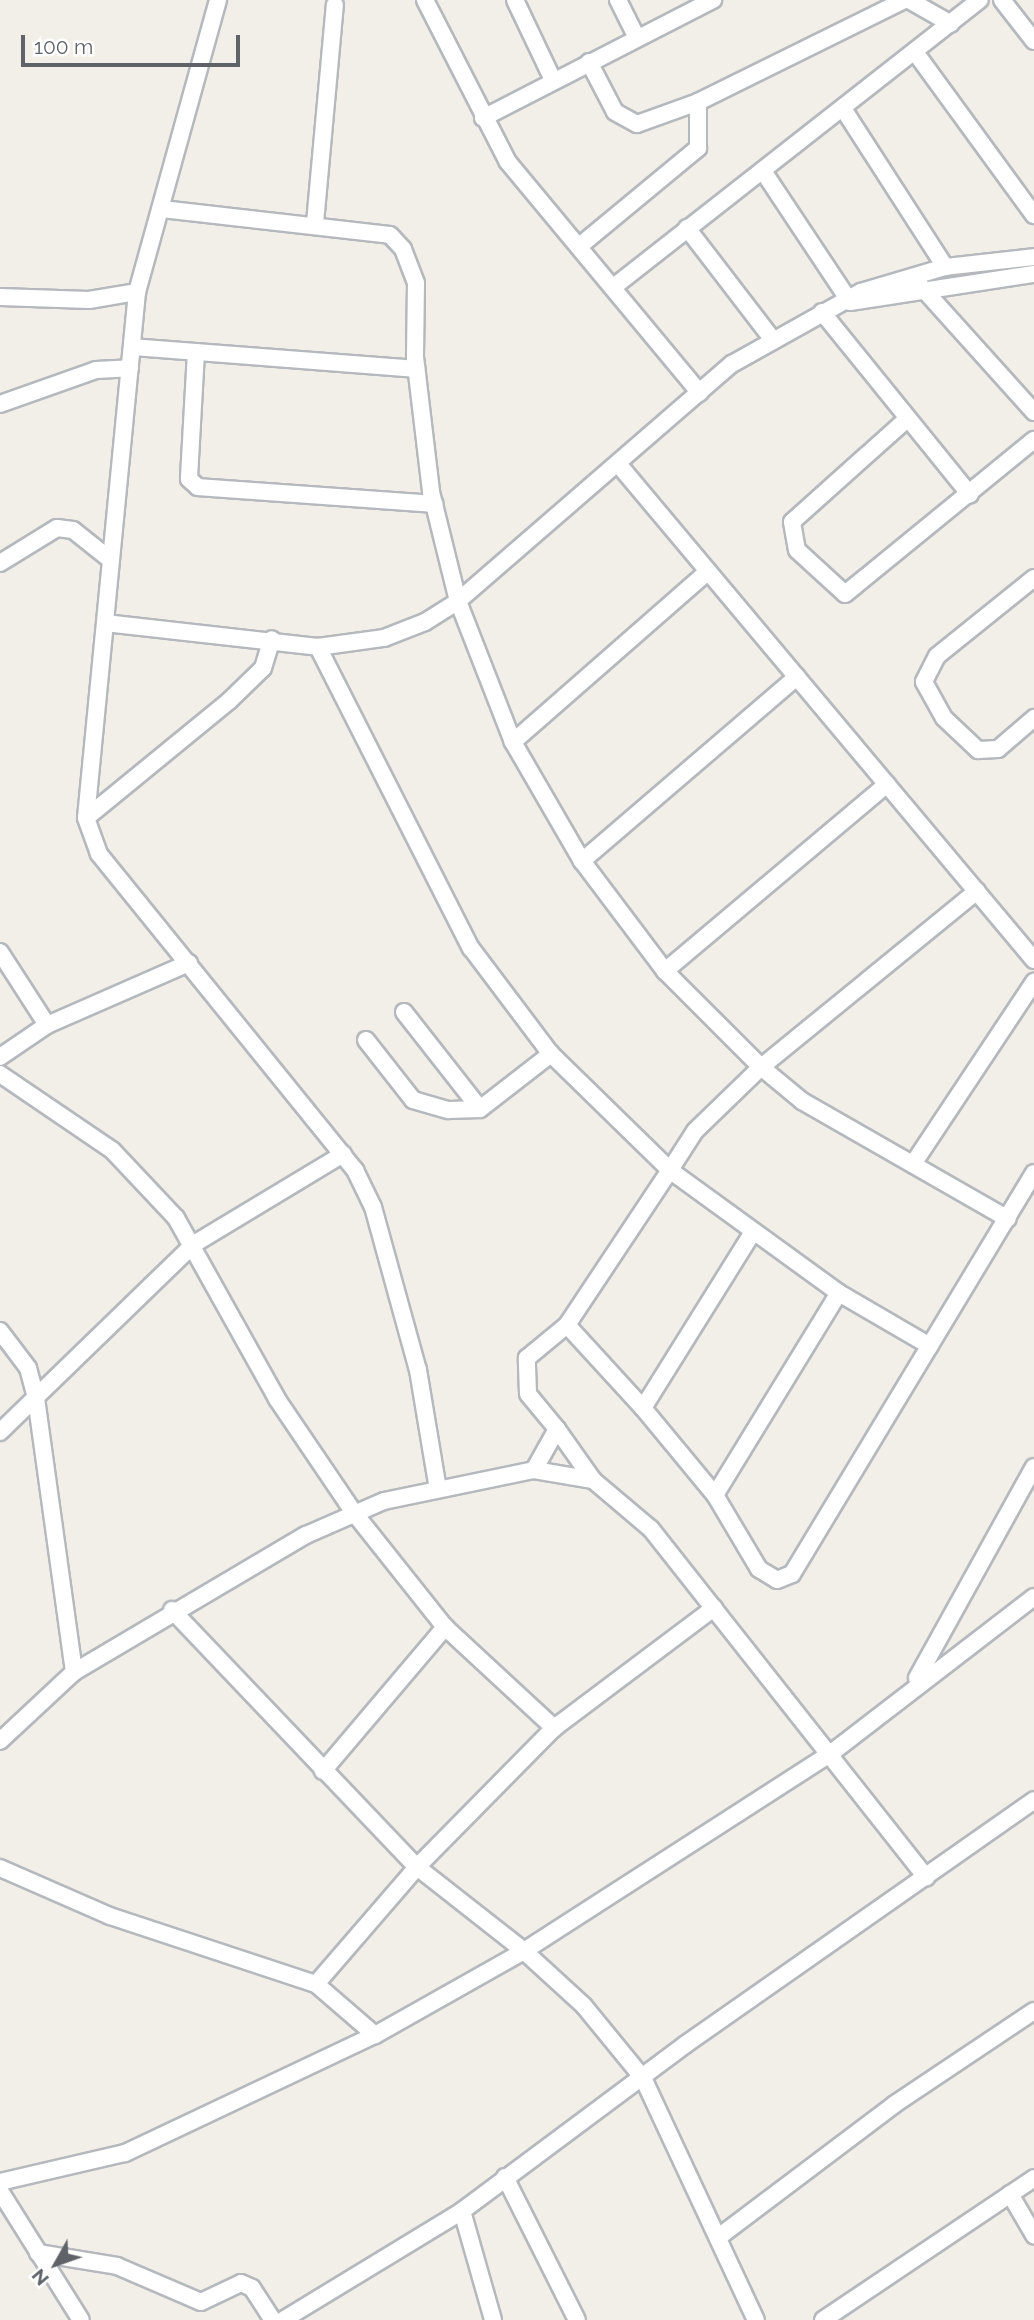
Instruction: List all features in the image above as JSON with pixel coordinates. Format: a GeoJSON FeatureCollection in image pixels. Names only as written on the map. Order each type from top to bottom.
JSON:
{"type":"FeatureCollection","features":[{"type":"Feature","properties":{"kind":"street"},"geometry":{"type":"LineString","coordinates":[[218,0],[137,292],[107,557],[105,623],[86,818],[99,854],[343,1154],[373,1207],[418,1370],[438,1489]]}},
{"type":"Feature","properties":{"kind":"street"},"geometry":{"type":"LineString","coordinates":[[425,0],[508,163],[582,244],[700,393]]}},
{"type":"Feature","properties":{"kind":"street"},"geometry":{"type":"LineString","coordinates":[[515,0],[553,80]]}},
{"type":"Feature","properties":{"kind":"street"},"geometry":{"type":"LineString","coordinates":[[618,0],[637,37]]}},
{"type":"Feature","properties":{"kind":"street"},"geometry":{"type":"LineString","coordinates":[[589,62],[615,112],[628,123],[698,102],[906,0],[951,24]]}},
{"type":"Feature","properties":{"kind":"street"},"geometry":{"type":"LineString","coordinates":[[616,285],[844,110],[979,0]]}},
{"type":"Feature","properties":{"kind":"street"},"geometry":{"type":"LineString","coordinates":[[1002,0],[1034,41]]}},
{"type":"Feature","properties":{"kind":"street"},"geometry":{"type":"LineString","coordinates":[[483,118],[707,1]]}},
{"type":"Feature","properties":{"kind":"street"},"geometry":{"type":"LineString","coordinates":[[315,223],[335,5]]}},
{"type":"Feature","properties":{"kind":"street"},"geometry":{"type":"LineString","coordinates":[[915,52],[1034,215]]}},
{"type":"Feature","properties":{"kind":"street"},"geometry":{"type":"LineString","coordinates":[[582,244],[698,148],[698,102]]}},
{"type":"Feature","properties":{"kind":"street"},"geometry":{"type":"LineString","coordinates":[[844,110],[945,267]]}},
{"type":"Feature","properties":{"kind":"street"},"geometry":{"type":"LineString","coordinates":[[763,171],[850,302]]}},
{"type":"Feature","properties":{"kind":"street"},"geometry":{"type":"LineString","coordinates":[[162,209],[315,223],[390,235],[403,249],[416,283],[416,369],[434,504],[458,601],[513,742],[582,861],[665,971],[761,1067],[802,1101],[1008,1219]]}},
{"type":"Feature","properties":{"kind":"street"},"geometry":{"type":"LineString","coordinates":[[687,228],[773,340]]}},
{"type":"Feature","properties":{"kind":"street"},"geometry":{"type":"LineString","coordinates":[[917,283],[945,267],[1034,257]]}},
{"type":"Feature","properties":{"kind":"street"},"geometry":{"type":"LineString","coordinates":[[105,623],[272,639],[318,647],[384,638],[458,601],[700,393],[773,340],[822,312],[850,302],[861,292],[917,283],[1034,274]]}},
{"type":"Feature","properties":{"kind":"street"},"geometry":{"type":"LineString","coordinates":[[917,283],[1034,412]]}},
{"type":"Feature","properties":{"kind":"street"},"geometry":{"type":"LineString","coordinates":[[0,297],[89,300],[137,292]]}},
{"type":"Feature","properties":{"kind":"street"},"geometry":{"type":"LineString","coordinates":[[822,312],[970,495]]}},
{"type":"Feature","properties":{"kind":"street"},"geometry":{"type":"LineString","coordinates":[[132,347],[416,369]]}},
{"type":"Feature","properties":{"kind":"street"},"geometry":{"type":"LineString","coordinates":[[196,352],[190,479],[198,487],[434,504]]}},
{"type":"Feature","properties":{"kind":"street"},"geometry":{"type":"LineString","coordinates":[[0,404],[96,370],[130,368]]}},
{"type":"Feature","properties":{"kind":"street"},"geometry":{"type":"LineString","coordinates":[[907,419],[798,511],[792,522],[797,550],[845,594],[970,495],[1034,440]]}},
{"type":"Feature","properties":{"kind":"street"},"geometry":{"type":"LineString","coordinates":[[619,465],[1034,960]]}},
{"type":"Feature","properties":{"kind":"street"},"geometry":{"type":"LineString","coordinates":[[0,564],[57,528],[73,530],[107,557]]}},
{"type":"Feature","properties":{"kind":"street"},"geometry":{"type":"LineString","coordinates":[[513,742],[708,571]]}},
{"type":"Feature","properties":{"kind":"street"},"geometry":{"type":"LineString","coordinates":[[1034,578],[937,656],[924,682],[925,694],[961,739],[988,753],[1034,718]]}},
{"type":"Feature","properties":{"kind":"street"},"geometry":{"type":"LineString","coordinates":[[86,818],[229,701],[263,668],[272,639]]}},
{"type":"Feature","properties":{"kind":"street"},"geometry":{"type":"LineString","coordinates":[[318,647],[452,916],[551,1054],[670,1170],[839,1293],[930,1346]]}},
{"type":"Feature","properties":{"kind":"street"},"geometry":{"type":"LineString","coordinates":[[582,861],[797,677]]}},
{"type":"Feature","properties":{"kind":"street"},"geometry":{"type":"LineString","coordinates":[[665,971],[887,785]]}},
{"type":"Feature","properties":{"kind":"street"},"geometry":{"type":"LineString","coordinates":[[926,1877],[651,1529],[593,1480],[528,1394],[523,1377],[527,1358],[567,1325],[695,1130],[761,1067],[977,891]]}},
{"type":"Feature","properties":{"kind":"street"},"geometry":{"type":"LineString","coordinates":[[0,952],[47,1025]]}},
{"type":"Feature","properties":{"kind":"street"},"geometry":{"type":"LineString","coordinates":[[0,1057],[47,1025],[189,964]]}},
{"type":"Feature","properties":{"kind":"street"},"geometry":{"type":"LineString","coordinates":[[913,1164],[1034,982]]}},
{"type":"Feature","properties":{"kind":"street"},"geometry":{"type":"LineString","coordinates":[[404,1012],[480,1109]]}},
{"type":"Feature","properties":{"kind":"street"},"geometry":{"type":"LineString","coordinates":[[366,1040],[412,1100],[480,1109],[551,1054]]}},
{"type":"Feature","properties":{"kind":"street"},"geometry":{"type":"LineString","coordinates":[[0,1074],[112,1150],[194,1244],[278,1399],[355,1514],[445,1627],[554,1728]]}},
{"type":"Feature","properties":{"kind":"street"},"geometry":{"type":"LineString","coordinates":[[0,1432],[194,1244],[343,1154]]}},
{"type":"Feature","properties":{"kind":"street"},"geometry":{"type":"LineString","coordinates":[[567,1325],[643,1408],[715,1495],[759,1569],[777,1580],[792,1574],[1034,1173]]}},
{"type":"Feature","properties":{"kind":"street"},"geometry":{"type":"LineString","coordinates":[[643,1408],[753,1232]]}},
{"type":"Feature","properties":{"kind":"street"},"geometry":{"type":"LineString","coordinates":[[715,1495],[839,1293]]}},
{"type":"Feature","properties":{"kind":"street"},"geometry":{"type":"LineString","coordinates":[[0,1331],[28,1368],[36,1398],[74,1672]]}},
{"type":"Feature","properties":{"kind":"street"},"geometry":{"type":"LineString","coordinates":[[534,1469],[556,1429]]}},
{"type":"Feature","properties":{"kind":"street"},"geometry":{"type":"LineString","coordinates":[[915,1684],[1034,1467]]}},
{"type":"Feature","properties":{"kind":"street"},"geometry":{"type":"LineString","coordinates":[[0,1741],[74,1672],[172,1610],[355,1514],[438,1489],[534,1469],[593,1480]]}},
{"type":"Feature","properties":{"kind":"street"},"geometry":{"type":"LineString","coordinates":[[0,2182],[125,2153],[375,2035],[524,1951],[830,1754],[915,1684],[1034,1597]]}},
{"type":"Feature","properties":{"kind":"street"},"geometry":{"type":"LineString","coordinates":[[316,1984],[417,1867],[554,1728],[714,1608]]}},
{"type":"Feature","properties":{"kind":"street"},"geometry":{"type":"LineString","coordinates":[[172,1610],[323,1772],[417,1867],[524,1951],[584,2006],[643,2078],[720,2236],[756,2320]]}},
{"type":"Feature","properties":{"kind":"street"},"geometry":{"type":"LineString","coordinates":[[323,1772],[445,1627]]}},
{"type":"Feature","properties":{"kind":"street"},"geometry":{"type":"LineString","coordinates":[[284,2320],[462,2211],[505,2177],[1034,1800]]}},
{"type":"Feature","properties":{"kind":"street"},"geometry":{"type":"LineString","coordinates":[[0,1868],[110,1916],[316,1984],[375,2035]]}},
{"type":"Feature","properties":{"kind":"street"},"geometry":{"type":"LineString","coordinates":[[720,2236],[895,2104],[1034,2011]]}},
{"type":"Feature","properties":{"kind":"street"},"geometry":{"type":"LineString","coordinates":[[505,2177],[577,2320]]}},
{"type":"Feature","properties":{"kind":"street"},"geometry":{"type":"LineString","coordinates":[[823,2320],[1034,2178]]}},
{"type":"Feature","properties":{"kind":"street"},"geometry":{"type":"LineString","coordinates":[[0,2191],[81,2320]]}},
{"type":"Feature","properties":{"kind":"street"},"geometry":{"type":"LineString","coordinates":[[1010,2193],[1034,2235]]}},
{"type":"Feature","properties":{"kind":"street"},"geometry":{"type":"LineString","coordinates":[[462,2211],[493,2320]]}},
{"type":"Feature","properties":{"kind":"street"},"geometry":{"type":"LineString","coordinates":[[38,2253],[117,2266],[201,2302],[241,2283],[273,2320]]}}]}
